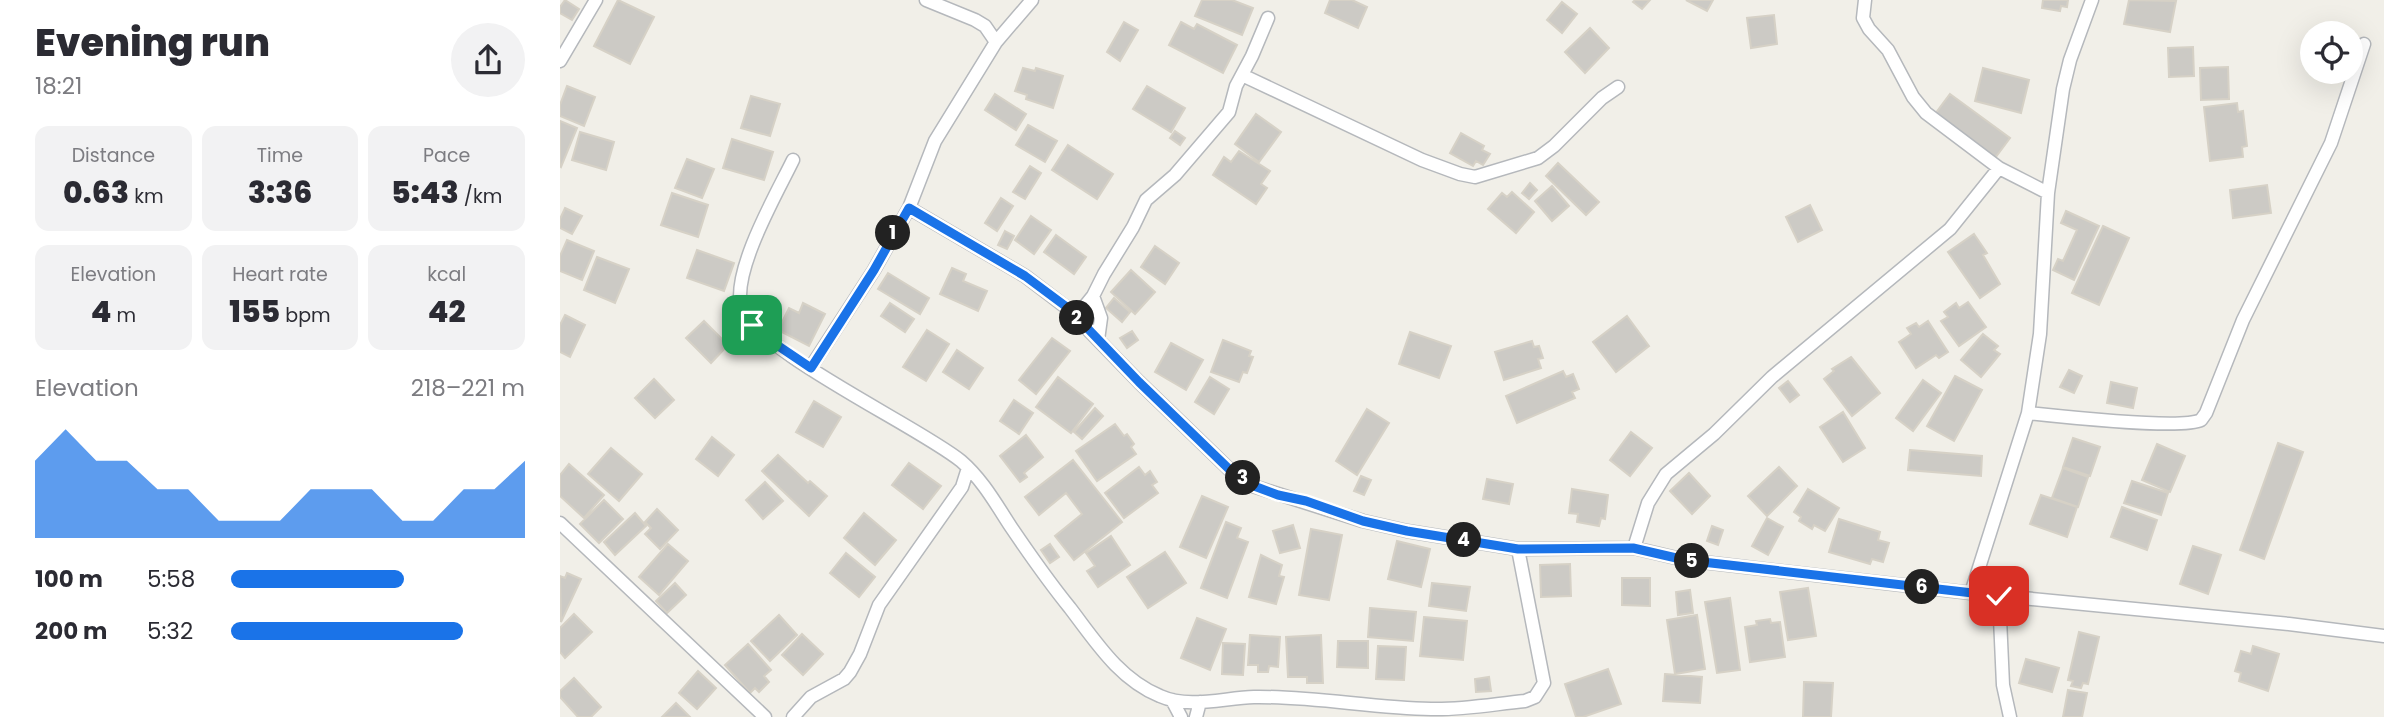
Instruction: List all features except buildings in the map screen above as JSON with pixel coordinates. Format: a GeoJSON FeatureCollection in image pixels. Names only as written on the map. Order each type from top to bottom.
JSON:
{"type":"FeatureCollection","features":[{"type":"Feature","properties":{"kind":"street"},"geometry":{"type":"LineString","coordinates":[[560,61],[596,0]]}},
{"type":"Feature","properties":{"kind":"street"},"geometry":{"type":"LineString","coordinates":[[926,0],[975,20],[985,26],[996,42]]}},
{"type":"Feature","properties":{"kind":"street"},"geometry":{"type":"LineString","coordinates":[[811,368],[874,270],[909,208],[935,141],[996,42],[1032,0]]}},
{"type":"Feature","properties":{"kind":"street"},"geometry":{"type":"LineString","coordinates":[[1865,0],[1863,18],[1888,50],[1913,97],[1926,113],[1999,168],[2048,193]]}},
{"type":"Feature","properties":{"kind":"street"},"geometry":{"type":"LineString","coordinates":[[1971,593],[2028,413],[2040,334],[2048,193],[2063,89],[2070,60],[2092,0]]}},
{"type":"Feature","properties":{"kind":"street"},"geometry":{"type":"LineString","coordinates":[[1076,317],[1093,296],[1146,200],[1175,174],[1229,112],[1236,86],[1268,18]]}},
{"type":"Feature","properties":{"kind":"street"},"geometry":{"type":"LineString","coordinates":[[2028,413],[2125,421],[2187,423],[2201,420],[2243,320],[2331,143],[2364,44]]}},
{"type":"Feature","properties":{"kind":"street"},"geometry":{"type":"LineString","coordinates":[[1242,75],[1422,160],[1475,177],[1538,158],[1554,146],[1602,98],[1618,87]]}},
{"type":"Feature","properties":{"kind":"street"},"geometry":{"type":"LineString","coordinates":[[793,160],[754,242],[742,280],[741,305],[752,325],[811,368],[918,433],[968,468],[984,487],[1038,568],[1108,658],[1133,681],[1159,696],[1200,702],[1254,697],[1433,709],[1525,701],[1535,696],[1544,683],[1518,549]]}},
{"type":"Feature","properties":{"kind":"street"},"geometry":{"type":"LineString","coordinates":[[1633,548],[1648,503],[1666,474],[1714,434],[1772,377],[1950,229],[1999,168]]}},
{"type":"Feature","properties":{"kind":"street"},"geometry":{"type":"LineString","coordinates":[[909,208],[1025,276],[1068,308],[1231,471],[1254,486],[1363,521],[1518,549],[1633,548],[1685,560],[2384,636]]}},
{"type":"Feature","properties":{"kind":"street"},"geometry":{"type":"LineString","coordinates":[[1093,296],[1101,318],[1098,340]]}},
{"type":"Feature","properties":{"kind":"street"},"geometry":{"type":"LineString","coordinates":[[793,717],[811,697],[850,672],[879,605],[962,487],[968,468]]}},
{"type":"Feature","properties":{"kind":"street"},"geometry":{"type":"LineString","coordinates":[[962,487],[984,487]]}},
{"type":"Feature","properties":{"kind":"street"},"geometry":{"type":"LineString","coordinates":[[560,523],[765,717]]}},
{"type":"Feature","properties":{"kind":"street"},"geometry":{"type":"LineString","coordinates":[[1999,596],[2003,685],[2010,717]]}},
{"type":"Feature","properties":{"kind":"street"},"geometry":{"type":"LineString","coordinates":[[1172,700],[1181,717]]}},
{"type":"Feature","properties":{"kind":"street"},"geometry":{"type":"LineString","coordinates":[[1196,717],[1200,702]]}},
{"type":"Feature","properties":{"kind":"route"},"geometry":{"type":"LineString","coordinates":[[752,325],[811,368],[874,270],[890,237],[909,208],[1025,276],[1068,308],[1139,382],[1231,471],[1254,486],[1278,495],[1306,501],[1363,521],[1407,531],[1518,549],[1633,548],[1685,560],[1999,596]]}}]}
